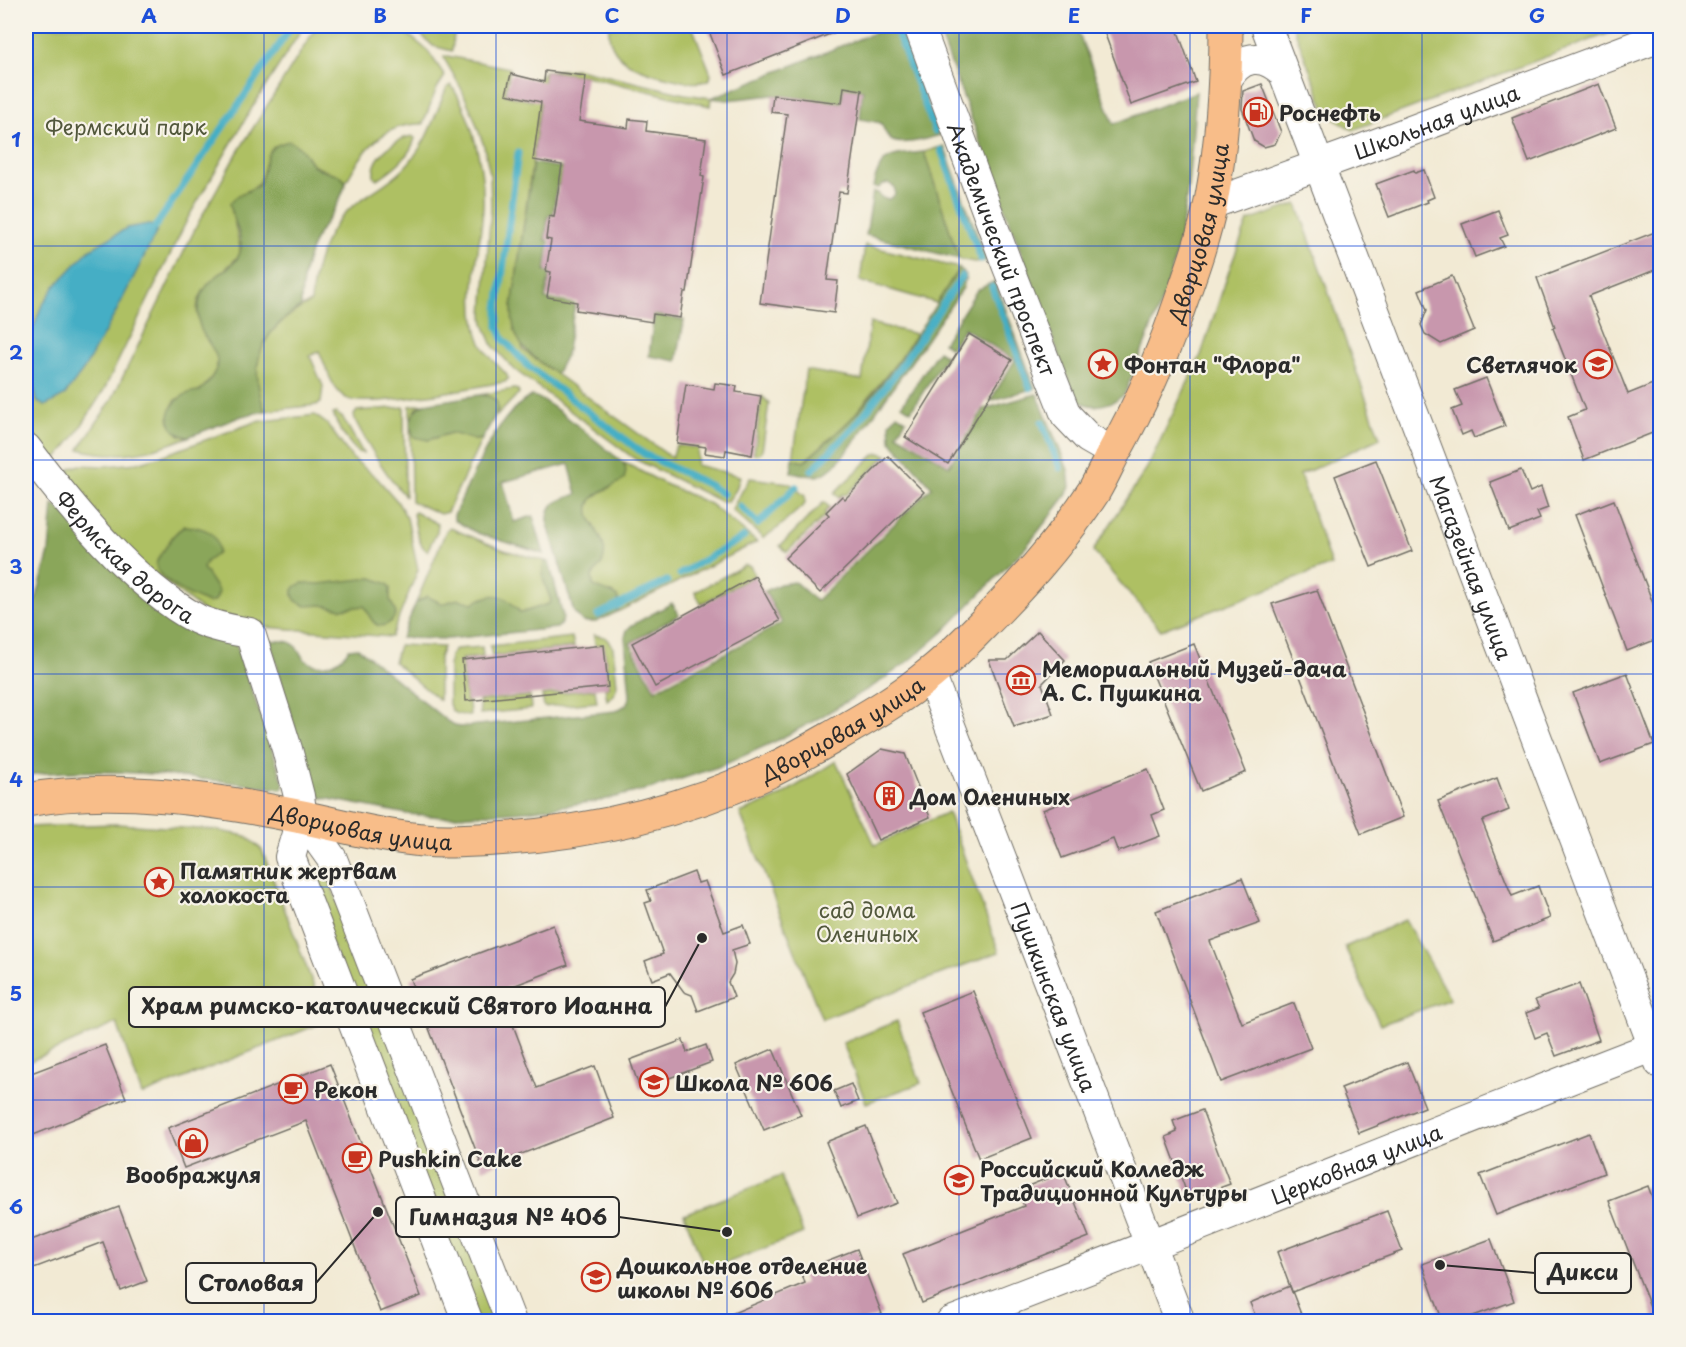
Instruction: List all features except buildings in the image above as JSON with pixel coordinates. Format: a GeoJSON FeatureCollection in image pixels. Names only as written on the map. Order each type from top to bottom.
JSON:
{"type":"FeatureCollection","features":[{"type":"Feature","properties":{"kind":"main road","name":"Дворцовая улица"},"geometry":{"type":"LineString","coordinates":[[26,801],[54,795],[100,793],[190,800],[258,809],[378,834],[427,841],[504,838],[581,830],[681,806],[769,771],[885,707],[930,674],[1018,589],[1063,536],[1096,488],[1135,415],[1167,342],[1194,264],[1211,204],[1226,81],[1226,26]]}},
{"type":"Feature","properties":{"kind":"street","name":"Академический проспект"},"geometry":{"type":"LineString","coordinates":[[919,26],[1006,262],[1066,415],[1088,438],[1114,453]]}},
{"type":"Feature","properties":{"kind":"street","name":"Магазейная улица"},"geometry":{"type":"LineString","coordinates":[[1266,26],[1658,1051]]}},
{"type":"Feature","properties":{"kind":"street","name":"Школьная улица"},"geometry":{"type":"LineString","coordinates":[[1211,204],[1660,37]]}},
{"type":"Feature","properties":{"kind":"street"},"geometry":{"type":"LineString","coordinates":[[1226,81],[1231,70],[1251,59],[1263,59],[1274,64],[1283,72]]}},
{"type":"Feature","properties":{"kind":"street","name":"Фермская дорога"},"geometry":{"type":"LineString","coordinates":[[26,448],[111,549],[177,607],[199,620],[250,633],[287,749],[302,818]]}},
{"type":"Feature","properties":{"kind":"street","name":"Пушкинская улица"},"geometry":{"type":"LineString","coordinates":[[930,674],[1180,1322]]}},
{"type":"Feature","properties":{"kind":"street"},"geometry":{"type":"LineString","coordinates":[[302,818],[290,857],[468,1322]]}},
{"type":"Feature","properties":{"kind":"street"},"geometry":{"type":"LineString","coordinates":[[302,818],[332,860],[511,1322]]}},
{"type":"Feature","properties":{"kind":"street","name":"Церковная улица"},"geometry":{"type":"LineString","coordinates":[[951,1322],[1212,1219],[1658,1051]]}},
{"type":"Feature","properties":{"kind":"green space","name":"Фермский парк"},"geometry":{"type":"Polygon","coordinates":[[[26,26],[304,26],[253,106],[189,216],[104,390],[75,436],[56,459],[43,453],[26,431],[26,26]]]}},
{"type":"Feature","properties":{"kind":"green space"},"geometry":{"type":"Polygon","coordinates":[[[317,26],[398,26],[428,51],[445,76],[436,90],[423,124],[396,128],[386,133],[367,149],[346,182],[315,166],[307,156],[265,163],[261,180],[257,185],[230,203],[240,254],[205,289],[197,306],[201,326],[218,361],[217,368],[205,386],[177,400],[171,409],[169,418],[179,435],[188,437],[161,447],[134,453],[107,454],[79,449],[111,401],[197,225],[233,160],[317,26]]]}},
{"type":"Feature","properties":{"kind":"green space"},"geometry":{"type":"Polygon","coordinates":[[[412,26],[455,26],[452,51],[433,46],[412,26]]]}},
{"type":"Feature","properties":{"kind":"green space"},"geometry":{"type":"Polygon","coordinates":[[[609,26],[692,26],[711,74],[710,79],[695,83],[637,68],[619,56],[613,48],[609,26]]]}},
{"type":"Feature","properties":{"kind":"green space"},"geometry":{"type":"Polygon","coordinates":[[[891,26],[899,26],[940,135],[902,143],[891,140],[881,123],[860,119],[863,90],[844,88],[842,103],[773,95],[727,100],[711,98],[891,26]]]}},
{"type":"Feature","properties":{"kind":"green space"},"geometry":{"type":"Polygon","coordinates":[[[937,26],[1076,26],[1114,124],[1196,92],[1188,187],[1181,233],[1169,279],[1124,395],[1112,402],[1098,406],[1085,404],[1074,395],[937,26]]]}},
{"type":"Feature","properties":{"kind":"green space"},"geometry":{"type":"Polygon","coordinates":[[[1293,26],[1628,26],[1353,130],[1327,115],[1293,26]]]}},
{"type":"Feature","properties":{"kind":"green space"},"geometry":{"type":"Polygon","coordinates":[[[444,57],[510,68],[505,95],[532,101],[538,81],[545,71],[512,307],[523,350],[672,458],[676,445],[698,448],[696,465],[740,476],[736,490],[728,501],[722,502],[635,459],[515,370],[493,346],[484,324],[483,314],[491,208],[490,174],[484,146],[473,115],[445,60],[444,57]]]}},
{"type":"Feature","properties":{"kind":"green space"},"geometry":{"type":"Polygon","coordinates":[[[578,69],[711,98],[710,106],[586,76],[545,71],[578,69]]]}},
{"type":"Feature","properties":{"kind":"green space"},"geometry":{"type":"Polygon","coordinates":[[[451,85],[471,127],[482,177],[482,223],[474,293],[476,327],[483,348],[508,379],[505,382],[422,396],[357,401],[346,398],[336,389],[319,351],[310,356],[323,386],[321,403],[265,411],[257,375],[258,360],[263,346],[281,322],[311,302],[315,273],[330,233],[347,211],[393,178],[411,160],[429,132],[446,89],[451,85]]]}},
{"type":"Feature","properties":{"kind":"green space"},"geometry":{"type":"Polygon","coordinates":[[[412,136],[415,138],[413,144],[401,160],[381,177],[377,179],[374,177],[376,163],[380,156],[398,141],[412,136]]]}},
{"type":"Feature","properties":{"kind":"green space"},"geometry":{"type":"Polygon","coordinates":[[[290,141],[304,152],[314,166],[342,178],[346,182],[344,189],[311,249],[303,278],[301,307],[275,328],[261,352],[258,379],[265,411],[242,416],[188,437],[178,433],[172,427],[169,420],[170,412],[180,398],[200,391],[217,367],[217,358],[199,323],[198,310],[205,288],[237,259],[240,252],[240,241],[230,203],[236,197],[258,186],[270,152],[274,147],[290,141]]]}},
{"type":"Feature","properties":{"kind":"green space"},"geometry":{"type":"Polygon","coordinates":[[[944,146],[987,261],[974,262],[959,259],[924,152],[944,146]]]}},
{"type":"Feature","properties":{"kind":"green space"},"geometry":{"type":"Polygon","coordinates":[[[924,152],[959,259],[866,235],[873,192],[890,199],[895,191],[894,187],[888,183],[879,188],[873,187],[880,167],[889,158],[924,152]]]}},
{"type":"Feature","properties":{"kind":"green space"},"geometry":{"type":"Polygon","coordinates":[[[533,163],[565,168],[562,185],[557,185],[553,215],[548,215],[545,240],[549,241],[545,272],[550,273],[545,299],[575,304],[566,355],[556,374],[523,347],[512,320],[533,163]]]}},
{"type":"Feature","properties":{"kind":"green space"},"geometry":{"type":"Polygon","coordinates":[[[1297,204],[1380,438],[1300,475],[1331,565],[1161,630],[1093,551],[1147,468],[1201,355],[1248,221],[1297,204]]]}},
{"type":"Feature","properties":{"kind":"green space"},"geometry":{"type":"Polygon","coordinates":[[[865,245],[959,268],[937,303],[860,281],[865,245]]]}},
{"type":"Feature","properties":{"kind":"green space"},"geometry":{"type":"Polygon","coordinates":[[[959,268],[966,275],[963,288],[842,457],[829,470],[816,476],[791,472],[793,459],[804,462],[846,424],[882,383],[909,346],[959,268]]]}},
{"type":"Feature","properties":{"kind":"green space"},"geometry":{"type":"Polygon","coordinates":[[[995,281],[1035,388],[990,401],[1015,360],[964,328],[951,348],[943,343],[977,290],[995,281]]]}},
{"type":"Feature","properties":{"kind":"green space"},"geometry":{"type":"Polygon","coordinates":[[[654,315],[684,320],[677,361],[649,356],[654,315]]]}},
{"type":"Feature","properties":{"kind":"green space"},"geometry":{"type":"Polygon","coordinates":[[[870,323],[916,334],[897,362],[851,419],[804,462],[793,459],[806,370],[862,380],[870,323]]]}},
{"type":"Feature","properties":{"kind":"green space"},"geometry":{"type":"Polygon","coordinates":[[[938,351],[946,356],[911,411],[902,405],[938,351]]]}},
{"type":"Feature","properties":{"kind":"green space"},"geometry":{"type":"Polygon","coordinates":[[[514,389],[519,393],[497,416],[498,407],[487,395],[479,395],[514,389]]]}},
{"type":"Feature","properties":{"kind":"green space"},"geometry":{"type":"Polygon","coordinates":[[[1037,394],[1068,470],[1070,487],[1065,497],[1026,547],[943,632],[913,658],[878,683],[812,722],[721,766],[653,788],[598,801],[527,811],[443,817],[407,814],[314,796],[270,641],[290,642],[304,659],[323,666],[340,659],[349,649],[358,648],[447,721],[459,727],[616,711],[626,705],[630,696],[625,637],[632,625],[672,603],[679,615],[630,643],[655,690],[782,623],[765,591],[780,584],[795,582],[816,601],[932,487],[891,441],[890,423],[897,414],[906,420],[897,434],[949,466],[984,409],[1037,394]]]}},
{"type":"Feature","properties":{"kind":"green space"},"geometry":{"type":"Polygon","coordinates":[[[479,395],[490,397],[496,401],[498,406],[494,419],[482,439],[475,440],[451,433],[428,440],[414,437],[411,427],[413,414],[424,404],[479,395]]]}},
{"type":"Feature","properties":{"kind":"green space"},"geometry":{"type":"Polygon","coordinates":[[[532,396],[563,415],[623,462],[625,466],[624,479],[595,496],[589,506],[589,513],[605,553],[602,563],[592,576],[593,585],[612,593],[618,599],[619,604],[617,612],[596,622],[583,622],[574,612],[548,525],[551,506],[577,494],[569,464],[503,482],[514,522],[533,516],[544,554],[477,533],[454,520],[454,515],[496,432],[519,405],[532,396]]]}},
{"type":"Feature","properties":{"kind":"green space"},"geometry":{"type":"Polygon","coordinates":[[[762,396],[769,403],[762,451],[756,455],[754,454],[762,396]]]}},
{"type":"Feature","properties":{"kind":"green space"},"geometry":{"type":"Polygon","coordinates":[[[424,404],[416,409],[428,440],[451,433],[475,440],[482,439],[447,512],[440,514],[411,501],[410,406],[424,404]]]}},
{"type":"Feature","properties":{"kind":"green space"},"geometry":{"type":"Polygon","coordinates":[[[404,407],[405,496],[377,460],[354,415],[357,411],[404,407]]]}},
{"type":"Feature","properties":{"kind":"green space"},"geometry":{"type":"Polygon","coordinates":[[[336,413],[343,418],[363,453],[357,452],[341,432],[333,414],[336,413]]]}},
{"type":"Feature","properties":{"kind":"green space"},"geometry":{"type":"Polygon","coordinates":[[[315,415],[327,424],[352,458],[377,478],[397,501],[407,518],[418,570],[391,637],[240,624],[206,613],[126,553],[66,476],[71,468],[80,465],[105,466],[137,463],[255,422],[315,415]]]}},
{"type":"Feature","properties":{"kind":"green space"},"geometry":{"type":"Polygon","coordinates":[[[875,454],[887,455],[846,495],[843,494],[839,498],[834,493],[875,454]]]}},
{"type":"Feature","properties":{"kind":"green space"},"geometry":{"type":"Polygon","coordinates":[[[623,462],[710,504],[757,542],[617,612],[619,603],[617,597],[593,585],[595,527],[589,516],[588,508],[592,499],[609,488],[625,465],[623,462]]]}},
{"type":"Feature","properties":{"kind":"green space"},"geometry":{"type":"Polygon","coordinates":[[[750,478],[789,483],[805,496],[805,504],[763,538],[732,510],[750,478]]]}},
{"type":"Feature","properties":{"kind":"green space"},"geometry":{"type":"Polygon","coordinates":[[[824,502],[829,507],[824,513],[826,515],[787,552],[780,546],[824,502]]]}},
{"type":"Feature","properties":{"kind":"green space"},"geometry":{"type":"Polygon","coordinates":[[[53,504],[235,641],[284,784],[282,789],[123,772],[58,772],[26,775],[26,620],[37,596],[49,552],[53,504]]]}},
{"type":"Feature","properties":{"kind":"green space"},"geometry":{"type":"Polygon","coordinates":[[[415,512],[438,524],[437,532],[427,551],[417,534],[413,514],[415,512]]]}},
{"type":"Feature","properties":{"kind":"green space"},"geometry":{"type":"Polygon","coordinates":[[[185,526],[204,529],[216,540],[218,553],[207,561],[203,568],[219,592],[215,601],[208,603],[179,589],[164,579],[157,568],[161,554],[174,535],[185,526]]]}},
{"type":"Feature","properties":{"kind":"green space"},"geometry":{"type":"Polygon","coordinates":[[[450,528],[504,550],[545,561],[542,574],[551,600],[549,604],[521,613],[513,605],[479,599],[473,603],[453,600],[442,604],[426,598],[416,603],[446,531],[450,528]]]}},
{"type":"Feature","properties":{"kind":"green space"},"geometry":{"type":"Polygon","coordinates":[[[545,561],[549,562],[563,616],[562,623],[557,628],[448,639],[401,638],[416,603],[427,596],[442,604],[458,599],[473,603],[496,596],[512,603],[521,613],[549,604],[551,600],[543,576],[545,561]]]}},
{"type":"Feature","properties":{"kind":"green space"},"geometry":{"type":"Polygon","coordinates":[[[745,565],[750,566],[755,575],[701,604],[695,592],[745,565]]]}},
{"type":"Feature","properties":{"kind":"green space"},"geometry":{"type":"Polygon","coordinates":[[[372,578],[388,584],[390,588],[390,599],[396,613],[386,625],[375,624],[364,606],[342,609],[322,605],[306,606],[296,601],[293,596],[293,590],[302,583],[319,584],[372,578]]]}},
{"type":"Feature","properties":{"kind":"green space"},"geometry":{"type":"Polygon","coordinates":[[[594,635],[605,637],[613,647],[617,685],[614,695],[607,700],[605,688],[609,687],[604,645],[595,645],[594,635]]]}},
{"type":"Feature","properties":{"kind":"green space"},"geometry":{"type":"Polygon","coordinates":[[[572,637],[574,647],[492,656],[490,646],[572,637]]]}},
{"type":"Feature","properties":{"kind":"green space"},"geometry":{"type":"Polygon","coordinates":[[[399,645],[443,647],[439,658],[439,700],[394,662],[399,645]]]}},
{"type":"Feature","properties":{"kind":"green space"},"geometry":{"type":"Polygon","coordinates":[[[482,647],[483,657],[461,659],[466,702],[469,702],[470,715],[456,714],[449,704],[450,656],[455,649],[482,647]]]}},
{"type":"Feature","properties":{"kind":"green space"},"geometry":{"type":"Polygon","coordinates":[[[595,689],[597,702],[544,707],[542,695],[595,689]]]}},
{"type":"Feature","properties":{"kind":"green space"},"geometry":{"type":"Polygon","coordinates":[[[530,696],[531,709],[480,714],[479,701],[530,696]]]}},
{"type":"Feature","properties":{"kind":"green space","name":"сад дома Олениных"},"geometry":{"type":"Polygon","coordinates":[[[836,761],[875,845],[948,812],[999,952],[822,1019],[740,813],[777,798],[836,761]]]}},
{"type":"Feature","properties":{"kind":"green space"},"geometry":{"type":"Polygon","coordinates":[[[117,824],[215,830],[246,836],[262,850],[327,1021],[142,1095],[117,1023],[26,1063],[26,827],[117,824]]]}},
{"type":"Feature","properties":{"kind":"green space"},"geometry":{"type":"Polygon","coordinates":[[[324,867],[498,1321],[477,1321],[305,874],[324,867]]]}},
{"type":"Feature","properties":{"kind":"green space"},"geometry":{"type":"Polygon","coordinates":[[[1405,920],[1450,999],[1380,1025],[1345,947],[1405,920]]]}},
{"type":"Feature","properties":{"kind":"green space"},"geometry":{"type":"Polygon","coordinates":[[[897,1021],[921,1083],[866,1103],[843,1043],[897,1021]]]}},
{"type":"Feature","properties":{"kind":"green space"},"geometry":{"type":"Polygon","coordinates":[[[781,1176],[803,1233],[706,1271],[684,1214],[781,1176]]]}},
{"type":"Feature","properties":{"kind":"water"},"geometry":{"type":"Polygon","coordinates":[[[148,224],[155,227],[157,231],[84,369],[64,396],[45,406],[41,404],[37,401],[28,352],[30,338],[41,307],[55,286],[89,250],[127,228],[148,224]]]}},
{"type":"Feature","properties":{"kind":"waterway"},"geometry":{"type":"LineString","coordinates":[[155,227],[292,26]]}},
{"type":"Feature","properties":{"kind":"waterway"},"geometry":{"type":"LineString","coordinates":[[898,35],[935,131]]}},
{"type":"Feature","properties":{"kind":"waterway"},"geometry":{"type":"LineString","coordinates":[[941,150],[981,259]]}},
{"type":"Feature","properties":{"kind":"waterway"},"geometry":{"type":"LineString","coordinates":[[518,153],[498,309],[498,327],[503,339],[528,366],[644,454],[723,494]]}},
{"type":"Feature","properties":{"kind":"waterway"},"geometry":{"type":"LineString","coordinates":[[812,470],[855,426],[899,369],[962,276]]}},
{"type":"Feature","properties":{"kind":"waterway"},"geometry":{"type":"LineString","coordinates":[[992,287],[1030,388]]}},
{"type":"Feature","properties":{"kind":"waterway"},"geometry":{"type":"LineString","coordinates":[[1042,422],[1060,468]]}},
{"type":"Feature","properties":{"kind":"waterway"},"geometry":{"type":"LineString","coordinates":[[740,506],[758,524],[796,487]]}},
{"type":"Feature","properties":{"kind":"waterway"},"geometry":{"type":"LineString","coordinates":[[680,574],[744,537]]}},
{"type":"Feature","properties":{"kind":"waterway"},"geometry":{"type":"LineString","coordinates":[[598,615],[667,581]]}},
{"type":"Feature","properties":{"kind":"place","name":"Роснефть"},"geometry":{"type":"Point","coordinates":[1258,112]}},
{"type":"Feature","properties":{"kind":"place","name":"Фонтан \"Флора\""},"geometry":{"type":"Point","coordinates":[1103,364]}},
{"type":"Feature","properties":{"kind":"place","name":"Светлячок"},"geometry":{"type":"Point","coordinates":[1598,364]}},
{"type":"Feature","properties":{"kind":"place","name":"Мемориальный Музей-дача А. С. Пушкина"},"geometry":{"type":"Point","coordinates":[1021,680]}},
{"type":"Feature","properties":{"kind":"place","name":"Дом Олениных"},"geometry":{"type":"Point","coordinates":[889,796]}},
{"type":"Feature","properties":{"kind":"place","name":"Памятник жертвам холокоста"},"geometry":{"type":"Point","coordinates":[159,882]}},
{"type":"Feature","properties":{"kind":"place","name":"Храм римско-католический Святого Иоанна"},"geometry":{"type":"Point","coordinates":[702,938]}},
{"type":"Feature","properties":{"kind":"place","name":"Школа № 606"},"geometry":{"type":"Point","coordinates":[654,1082]}},
{"type":"Feature","properties":{"kind":"place","name":"Рекон"},"geometry":{"type":"Point","coordinates":[293,1089]}},
{"type":"Feature","properties":{"kind":"place","name":"Воображуля"},"geometry":{"type":"Point","coordinates":[193,1143]}},
{"type":"Feature","properties":{"kind":"place","name":"Pushkin Cake"},"geometry":{"type":"Point","coordinates":[357,1158]}},
{"type":"Feature","properties":{"kind":"place","name":"Российский Колледж Традиционной Культуры"},"geometry":{"type":"Point","coordinates":[959,1180]}},
{"type":"Feature","properties":{"kind":"place","name":"Столовая"},"geometry":{"type":"Point","coordinates":[378,1212]}},
{"type":"Feature","properties":{"kind":"place","name":"Гимназия № 406"},"geometry":{"type":"Point","coordinates":[727,1232]}},
{"type":"Feature","properties":{"kind":"place","name":"Дикси"},"geometry":{"type":"Point","coordinates":[1440,1265]}},
{"type":"Feature","properties":{"kind":"place","name":"Дошкольное отделение школы № 606"},"geometry":{"type":"Point","coordinates":[596,1277]}}]}
